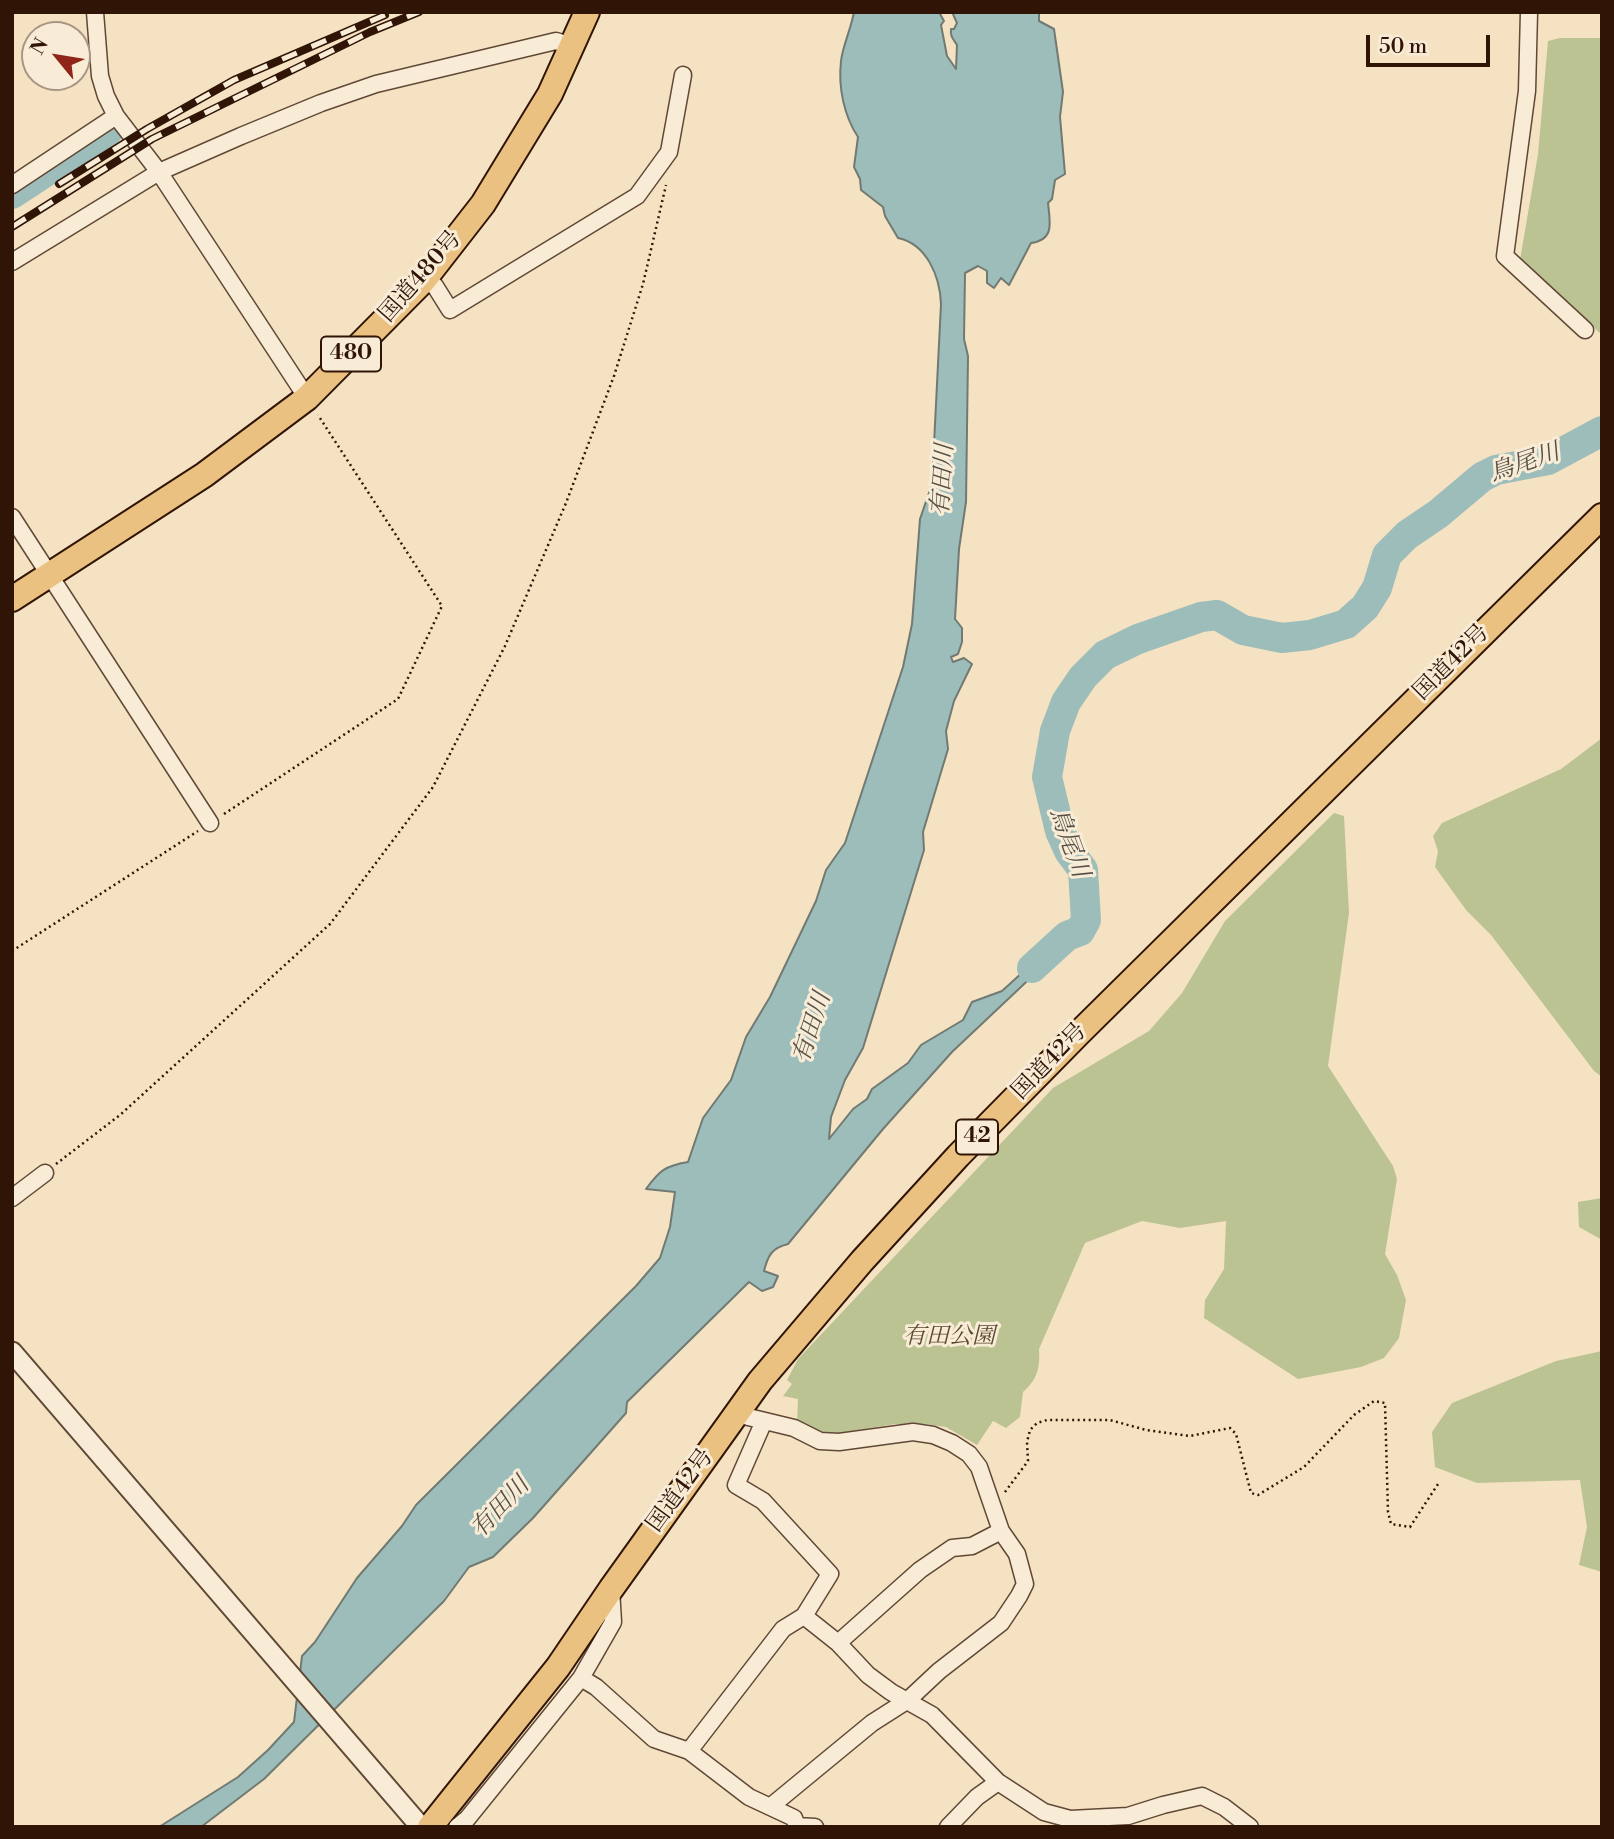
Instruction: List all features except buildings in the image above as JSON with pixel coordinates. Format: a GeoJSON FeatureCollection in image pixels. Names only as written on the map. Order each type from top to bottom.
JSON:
{"type":"FeatureCollection","features":[{"type":"Feature","properties":{"kind":"highway","name":"国道480号"},"geometry":{"type":"LineString","coordinates":[[12,599],[204,475],[307,398],[423,281],[483,204],[550,94],[587,12]]}},
{"type":"Feature","properties":{"kind":"highway","name":"国道42号"},"geometry":{"type":"LineString","coordinates":[[430,1827],[558,1667],[760,1381],[862,1261],[958,1156],[1079,1033],[1602,516]]}},
{"type":"Feature","properties":{"kind":"street"},"geometry":{"type":"LineString","coordinates":[[94,12],[100,76],[116,116],[159,172],[307,398]]}},
{"type":"Feature","properties":{"kind":"street"},"geometry":{"type":"LineString","coordinates":[[1530,12],[1527,91],[1505,256],[1585,330]]}},
{"type":"Feature","properties":{"kind":"street"},"geometry":{"type":"LineString","coordinates":[[12,262],[159,172],[321,103],[376,84],[556,41],[572,46]]}},
{"type":"Feature","properties":{"kind":"street"},"geometry":{"type":"LineString","coordinates":[[423,281],[435,286],[450,310],[637,195],[669,152],[683,75]]}},
{"type":"Feature","properties":{"kind":"street"},"geometry":{"type":"LineString","coordinates":[[12,185],[116,116]]}},
{"type":"Feature","properties":{"kind":"street"},"geometry":{"type":"LineString","coordinates":[[12,517],[210,823]]}},
{"type":"Feature","properties":{"kind":"street"},"geometry":{"type":"LineString","coordinates":[[12,1198],[45,1173]]}},
{"type":"Feature","properties":{"kind":"street"},"geometry":{"type":"LineString","coordinates":[[12,1352],[421,1827]]}},
{"type":"Feature","properties":{"kind":"street"},"geometry":{"type":"LineString","coordinates":[[736,1414],[794,1428],[820,1440],[863,1439],[913,1432],[933,1435],[952,1443],[969,1454],[979,1467],[1001,1531],[1017,1554],[1024,1584],[1001,1623],[939,1671],[908,1700],[872,1723],[771,1807]]}},
{"type":"Feature","properties":{"kind":"street"},"geometry":{"type":"LineString","coordinates":[[689,1751],[783,1629],[804,1616],[831,1574],[764,1501],[736,1485],[764,1421]]}},
{"type":"Feature","properties":{"kind":"street"},"geometry":{"type":"LineString","coordinates":[[838,1643],[920,1570],[941,1555],[952,1548],[972,1546],[1001,1531]]}},
{"type":"Feature","properties":{"kind":"street"},"geometry":{"type":"LineString","coordinates":[[457,1827],[467,1819],[581,1678],[613,1622],[611,1589]]}},
{"type":"Feature","properties":{"kind":"street"},"geometry":{"type":"LineString","coordinates":[[804,1616],[838,1643],[868,1675],[891,1692],[932,1715],[998,1782],[1044,1812],[1070,1819],[1128,1816],[1202,1796],[1224,1807],[1250,1827]]}},
{"type":"Feature","properties":{"kind":"street"},"geometry":{"type":"LineString","coordinates":[[581,1678],[596,1687],[654,1739],[689,1751],[749,1797],[794,1818],[796,1826],[815,1827]]}},
{"type":"Feature","properties":{"kind":"street"},"geometry":{"type":"LineString","coordinates":[[948,1827],[977,1797],[998,1782]]}},
{"type":"Feature","properties":{"kind":"path"},"geometry":{"type":"LineString","coordinates":[[45,1173],[120,1115],[330,925],[433,787],[505,646],[566,503],[614,376],[643,284],[665,194],[669,152]]}},
{"type":"Feature","properties":{"kind":"path"},"geometry":{"type":"LineString","coordinates":[[12,951],[398,699],[442,606],[307,398]]}},
{"type":"Feature","properties":{"kind":"path"},"geometry":{"type":"LineString","coordinates":[[992,1506],[1014,1482],[1028,1461],[1027,1442],[1030,1430],[1037,1423],[1047,1420],[1110,1420],[1146,1430],[1190,1436],[1230,1428],[1236,1434],[1251,1493],[1258,1495],[1304,1467],[1353,1415],[1374,1401],[1385,1403],[1391,1524],[1410,1527],[1438,1484]]}},
{"type":"Feature","properties":{"kind":"green space"},"geometry":{"type":"Polygon","coordinates":[[[1560,38],[1602,38],[1602,335],[1520,260],[1538,154],[1548,41],[1560,38]]]}},
{"type":"Feature","properties":{"kind":"green space"},"geometry":{"type":"Polygon","coordinates":[[[1602,738],[1602,1077],[1594,1071],[1491,935],[1466,910],[1435,867],[1438,851],[1433,836],[1442,823],[1561,769],[1602,738]]]}},
{"type":"Feature","properties":{"kind":"green space","name":"有田公園"},"geometry":{"type":"Polygon","coordinates":[[[1334,813],[1344,816],[1349,913],[1328,1066],[1393,1166],[1397,1179],[1385,1254],[1397,1275],[1406,1300],[1399,1338],[1384,1358],[1361,1367],[1298,1379],[1204,1318],[1205,1300],[1224,1269],[1226,1221],[1180,1228],[1142,1221],[1085,1243],[1039,1349],[1037,1372],[1023,1392],[1020,1417],[1006,1428],[993,1421],[977,1445],[946,1427],[925,1424],[895,1424],[828,1435],[816,1434],[797,1424],[798,1399],[783,1396],[792,1384],[787,1380],[798,1359],[1053,1088],[1149,1031],[1182,993],[1225,921],[1334,813]]]}},
{"type":"Feature","properties":{"kind":"green space"},"geometry":{"type":"Polygon","coordinates":[[[1602,1198],[1602,1240],[1579,1227],[1578,1202],[1602,1198]]]}},
{"type":"Feature","properties":{"kind":"green space"},"geometry":{"type":"Polygon","coordinates":[[[1602,1351],[1602,1572],[1579,1565],[1587,1527],[1580,1480],[1477,1483],[1435,1467],[1432,1432],[1452,1403],[1556,1361],[1602,1351]]]}},
{"type":"Feature","properties":{"kind":"water","name":"有田川"},"geometry":{"type":"Polygon","coordinates":[[[854,12],[939,12],[944,21],[941,25],[947,56],[956,69],[957,45],[951,29],[954,29],[957,23],[952,12],[1039,12],[1039,21],[1054,29],[1063,92],[1060,117],[1065,174],[1055,180],[1052,199],[1048,203],[1050,223],[1047,234],[1039,241],[1031,243],[1009,285],[1001,278],[994,288],[987,283],[987,271],[978,266],[965,273],[964,339],[968,356],[966,502],[959,549],[955,619],[962,628],[962,642],[958,654],[951,657],[953,662],[964,658],[972,664],[954,701],[946,731],[948,749],[923,832],[924,850],[863,1048],[845,1080],[831,1117],[829,1139],[853,1109],[867,1099],[872,1089],[908,1063],[921,1045],[963,1020],[972,1002],[1002,991],[1024,971],[1036,949],[1063,937],[1058,952],[952,1052],[883,1129],[788,1244],[772,1253],[764,1271],[778,1276],[773,1287],[762,1291],[749,1282],[627,1402],[626,1413],[533,1518],[493,1557],[469,1567],[444,1601],[264,1779],[201,1827],[159,1827],[238,1777],[294,1722],[302,1656],[315,1642],[357,1578],[402,1526],[416,1505],[636,1286],[660,1258],[670,1227],[675,1192],[646,1189],[664,1170],[688,1162],[703,1118],[731,1080],[746,1037],[770,997],[816,901],[826,870],[845,843],[903,667],[912,624],[920,519],[932,484],[941,304],[938,283],[930,263],[917,247],[898,238],[885,216],[883,207],[861,190],[860,179],[854,167],[858,137],[846,111],[840,71],[854,12]]]}},
{"type":"Feature","properties":{"kind":"waterway"},"geometry":{"type":"LineString","coordinates":[[12,194],[108,131]]}},
{"type":"Feature","properties":{"kind":"waterway","name":"鳥尾川"},"geometry":{"type":"LineString","coordinates":[[1032,968],[1067,936],[1080,931],[1086,920],[1083,870],[1069,851],[1060,831],[1047,777],[1055,731],[1066,702],[1083,677],[1105,655],[1138,639],[1201,617],[1217,615],[1243,630],[1282,638],[1310,635],[1346,624],[1365,607],[1377,588],[1387,555],[1407,535],[1438,514],[1482,477],[1496,470],[1548,460],[1602,431]]}},
{"type":"Feature","properties":{"kind":"railway"},"geometry":{"type":"LineString","coordinates":[[12,227],[152,139],[370,32],[419,12]]}},
{"type":"Feature","properties":{"kind":"railway"},"geometry":{"type":"LineString","coordinates":[[59,184],[147,129],[234,80],[385,15]]}}]}
